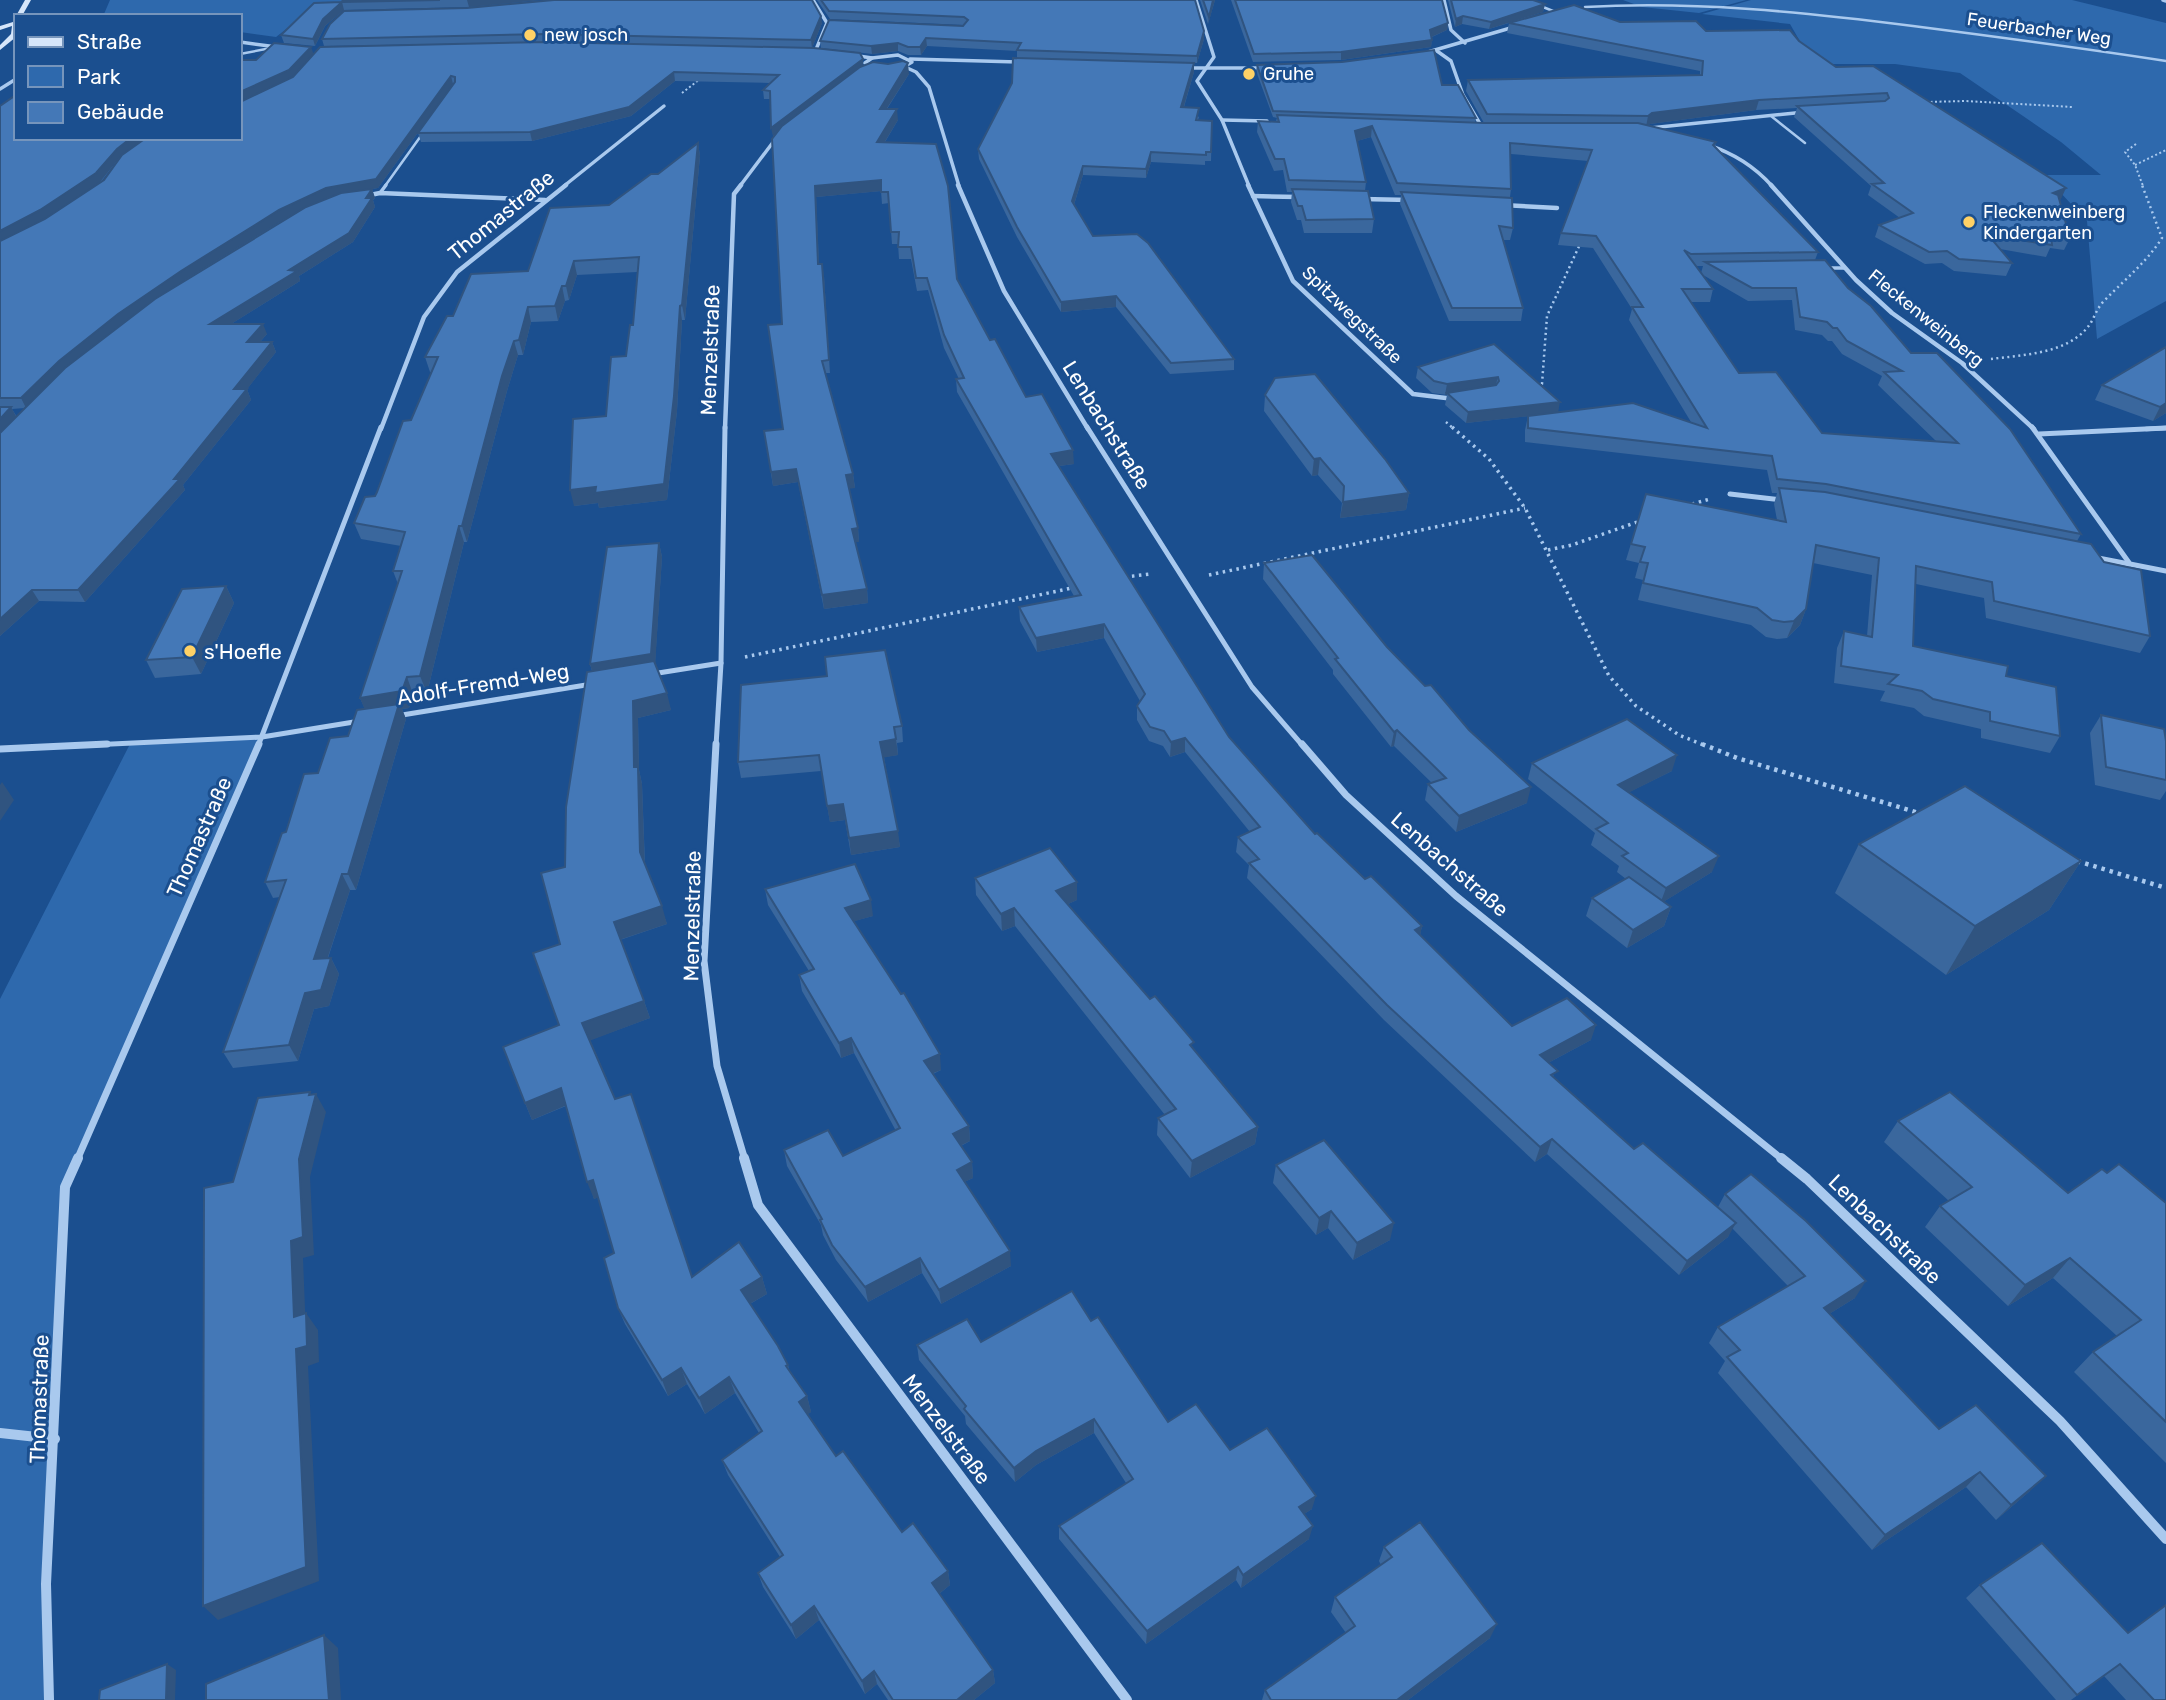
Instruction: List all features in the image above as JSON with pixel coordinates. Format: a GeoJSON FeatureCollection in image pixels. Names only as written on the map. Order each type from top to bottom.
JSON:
{"type":"FeatureCollection","features":[{"type":"Feature","properties":{"kind":"main road"},"geometry":{"type":"LineString","coordinates":[[0,48],[14,35]]}},
{"type":"Feature","properties":{"kind":"street"},"geometry":{"type":"LineString","coordinates":[[813,0],[827,23],[815,52],[828,53]]}},
{"type":"Feature","properties":{"kind":"street"},"geometry":{"type":"LineString","coordinates":[[1196,0],[1214,57],[1206,68]]}},
{"type":"Feature","properties":{"kind":"street"},"geometry":{"type":"LineString","coordinates":[[1444,0],[1449,28],[1454,37],[1466,43]]}},
{"type":"Feature","properties":{"kind":"street","name":"Feuerbacher Weg"},"geometry":{"type":"LineString","coordinates":[[1575,9],[1585,7]]}},
{"type":"Feature","properties":{"kind":"street"},"geometry":{"type":"LineString","coordinates":[[1544,16],[1565,11]]}},
{"type":"Feature","properties":{"kind":"street"},"geometry":{"type":"LineString","coordinates":[[1419,54],[1466,43],[1521,25]]}},
{"type":"Feature","properties":{"kind":"street"},"geometry":{"type":"LineString","coordinates":[[242,42],[290,48]]}},
{"type":"Feature","properties":{"kind":"street"},"geometry":{"type":"LineString","coordinates":[[1437,51],[1451,61],[1463,95],[1483,130]]}},
{"type":"Feature","properties":{"kind":"street"},"geometry":{"type":"LineString","coordinates":[[840,54],[872,58],[898,55],[910,59],[1024,63]]}},
{"type":"Feature","properties":{"kind":"street"},"geometry":{"type":"LineString","coordinates":[[872,58],[865,63],[868,70],[905,67],[912,62],[910,59]]}},
{"type":"Feature","properties":{"kind":"street","name":"Lenbachstraße"},"geometry":{"type":"LineString","coordinates":[[905,67],[916,72],[929,87],[965,205],[1004,290],[1068,397],[1252,687],[1346,795],[1457,896],[1807,1179],[2060,1421],[2166,1539]]}},
{"type":"Feature","properties":{"kind":"street"},"geometry":{"type":"LineString","coordinates":[[1182,68],[1277,68]]}},
{"type":"Feature","properties":{"kind":"street","name":"Spitzwegstraße"},"geometry":{"type":"LineString","coordinates":[[1206,68],[1197,81],[1222,120],[1253,196],[1293,281],[1413,394]]}},
{"type":"Feature","properties":{"kind":"street","name":"Thomastraße"},"geometry":{"type":"LineString","coordinates":[[49,1700],[46,1584],[65,1187],[262,737],[424,317],[457,272],[664,106]]}},
{"type":"Feature","properties":{"kind":"street"},"geometry":{"type":"LineString","coordinates":[[1663,134],[1647,130],[1808,112]]}},
{"type":"Feature","properties":{"kind":"street"},"geometry":{"type":"LineString","coordinates":[[1222,120],[1277,122]]}},
{"type":"Feature","properties":{"kind":"street"},"geometry":{"type":"LineString","coordinates":[[1469,129],[1496,130]]}},
{"type":"Feature","properties":{"kind":"street","name":"Menzelstraße"},"geometry":{"type":"LineString","coordinates":[[780,134],[734,194],[726,375],[720,663],[704,961],[717,1066],[758,1205],[1127,1700]]}},
{"type":"Feature","properties":{"kind":"street","name":"Fleckenweinberg"},"geometry":{"type":"LineString","coordinates":[[1705,144],[1729,152],[1764,177],[1845,268],[1892,313],[1962,363],[2039,434],[2130,564]]}},
{"type":"Feature","properties":{"kind":"street"},"geometry":{"type":"LineString","coordinates":[[357,197],[380,193],[546,200]]}},
{"type":"Feature","properties":{"kind":"street"},"geometry":{"type":"LineString","coordinates":[[1253,196],[1309,198]]}},
{"type":"Feature","properties":{"kind":"street"},"geometry":{"type":"LineString","coordinates":[[1351,199],[1421,200]]}},
{"type":"Feature","properties":{"kind":"street"},"geometry":{"type":"LineString","coordinates":[[1489,204],[1557,208]]}},
{"type":"Feature","properties":{"kind":"street"},"geometry":{"type":"LineString","coordinates":[[1413,394],[1445,400],[1457,398]]}},
{"type":"Feature","properties":{"kind":"street"},"geometry":{"type":"LineString","coordinates":[[2039,434],[2163,429]]}},
{"type":"Feature","properties":{"kind":"street"},"geometry":{"type":"LineString","coordinates":[[1730,494],[1794,501]]}},
{"type":"Feature","properties":{"kind":"street"},"geometry":{"type":"LineString","coordinates":[[2089,556],[2166,571]]}},
{"type":"Feature","properties":{"kind":"street"},"geometry":{"type":"LineString","coordinates":[[640,676],[720,663]]}},
{"type":"Feature","properties":{"kind":"street","name":"Adolf-Fremd-Weg"},"geometry":{"type":"LineString","coordinates":[[383,718],[599,683]]}},
{"type":"Feature","properties":{"kind":"street","name":"Adolf-Fremd-Weg"},"geometry":{"type":"LineString","coordinates":[[0,749],[262,737],[370,720]]}},
{"type":"Feature","properties":{"kind":"street"},"geometry":{"type":"LineString","coordinates":[[0,1433],[55,1439]]}},
{"type":"Feature","properties":{"kind":"lane","name":"Feuerbacher Weg"},"geometry":{"type":"LineString","coordinates":[[1585,7],[1654,2],[1737,6],[2043,42],[2166,61]]}},
{"type":"Feature","properties":{"kind":"lane"},"geometry":{"type":"LineString","coordinates":[[1535,4],[1558,13]]}},
{"type":"Feature","properties":{"kind":"lane"},"geometry":{"type":"LineString","coordinates":[[242,54],[276,47]]}},
{"type":"Feature","properties":{"kind":"lane"},"geometry":{"type":"LineString","coordinates":[[1771,116],[1805,143]]}},
{"type":"Feature","properties":{"kind":"lane"},"geometry":{"type":"LineString","coordinates":[[380,193],[425,130]]}},
{"type":"Feature","properties":{"kind":"lane"},"geometry":{"type":"LineString","coordinates":[[1819,268],[1845,268]]}},
{"type":"Feature","properties":{"kind":"lane"},"geometry":{"type":"LineString","coordinates":[[2163,429],[2166,434]]}},
{"type":"Feature","properties":{"kind":"path"},"geometry":{"type":"LineString","coordinates":[[664,106],[703,77]]}},
{"type":"Feature","properties":{"kind":"path"},"geometry":{"type":"LineString","coordinates":[[1918,103],[1952,100],[2072,107]]}},
{"type":"Feature","properties":{"kind":"path"},"geometry":{"type":"LineString","coordinates":[[1962,363],[2032,354],[2062,344],[2085,331],[2101,303],[2137,272],[2162,237],[2135,165],[2125,152],[2136,144]]}},
{"type":"Feature","properties":{"kind":"path"},"geometry":{"type":"LineString","coordinates":[[2135,165],[2166,150]]}},
{"type":"Feature","properties":{"kind":"path"},"geometry":{"type":"LineString","coordinates":[[1534,391],[1542,384],[1547,316],[1581,242]]}},
{"type":"Feature","properties":{"kind":"path"},"geometry":{"type":"LineString","coordinates":[[1413,394],[1489,459],[1525,508],[1609,677],[1636,706],[1679,735],[1737,758],[1932,817]]}},
{"type":"Feature","properties":{"kind":"path"},"geometry":{"type":"LineString","coordinates":[[1681,507],[1730,494]]}},
{"type":"Feature","properties":{"kind":"path"},"geometry":{"type":"LineString","coordinates":[[1124,578],[1150,572],[1159,585],[1525,508]]}},
{"type":"Feature","properties":{"kind":"path"},"geometry":{"type":"LineString","coordinates":[[1548,550],[1572,545],[1644,519]]}},
{"type":"Feature","properties":{"kind":"path"},"geometry":{"type":"LineString","coordinates":[[771,650],[1073,588]]}},
{"type":"Feature","properties":{"kind":"path"},"geometry":{"type":"LineString","coordinates":[[2075,860],[2166,888]]}},
{"type":"Feature","properties":{"kind":"green space"},"geometry":{"type":"Polygon","coordinates":[[[110,0],[344,0],[338,8],[314,8],[276,37],[242,32],[242,14],[104,14],[110,0]]]}},
{"type":"Feature","properties":{"kind":"green space"},"geometry":{"type":"Polygon","coordinates":[[[1623,0],[1746,0],[1699,13],[1642,7],[1623,0]]]}},
{"type":"Feature","properties":{"kind":"green space"},"geometry":{"type":"Polygon","coordinates":[[[1751,0],[2072,0],[2166,23],[2166,301],[2097,339],[2087,221],[2044,175],[2101,175],[2061,142],[1960,73],[1895,64],[1813,64],[1790,24],[1702,14],[1751,0]]]}},
{"type":"Feature","properties":{"kind":"green space"},"geometry":{"type":"Polygon","coordinates":[[[262,737],[65,1187],[46,1584],[49,1700],[0,1700],[0,999],[130,744],[262,737]]]}},
{"type":"Feature","properties":{"kind":"building"},"geometry":{"type":"Polygon","coordinates":[[[344,0],[440,0],[342,2],[323,19],[313,39],[281,35],[314,3],[344,0]]]}},
{"type":"Feature","properties":{"kind":"building"},"geometry":{"type":"Polygon","coordinates":[[[554,0],[812,0],[821,16],[811,40],[547,34],[322,39],[330,24],[344,11],[467,8],[554,0]]]}},
{"type":"Feature","properties":{"kind":"building"},"geometry":{"type":"Polygon","coordinates":[[[821,0],[1195,0],[1204,31],[1197,56],[1017,50],[1021,43],[926,38],[920,47],[908,47],[898,43],[871,46],[820,41],[829,20],[963,26],[968,20],[964,17],[829,11],[821,0]]]}},
{"type":"Feature","properties":{"kind":"building"},"geometry":{"type":"Polygon","coordinates":[[[1203,0],[1213,0],[1209,17],[1203,0]]]}},
{"type":"Feature","properties":{"kind":"building"},"geometry":{"type":"Polygon","coordinates":[[[1235,0],[1442,0],[1448,23],[1430,30],[1432,40],[1341,52],[1254,54],[1235,0]]]}},
{"type":"Feature","properties":{"kind":"building"},"geometry":{"type":"Polygon","coordinates":[[[1451,0],[1533,0],[1545,4],[1491,22],[1463,16],[1456,19],[1451,0]]]}},
{"type":"Feature","properties":{"kind":"building"},"geometry":{"type":"Polygon","coordinates":[[[1574,5],[1620,22],[1696,21],[1706,31],[1790,30],[1799,41],[1836,67],[1873,66],[2066,188],[2053,193],[2058,195],[2070,238],[2051,236],[2052,245],[1988,235],[2012,263],[1959,259],[1947,251],[1929,252],[1879,225],[1913,213],[1872,184],[1884,183],[1797,106],[1885,101],[1889,98],[1887,93],[1759,100],[1652,113],[1648,116],[1487,114],[1468,80],[1702,75],[1703,61],[1509,23],[1574,5]]]}},
{"type":"Feature","properties":{"kind":"building"},"geometry":{"type":"Polygon","coordinates":[[[547,42],[814,48],[860,53],[863,59],[771,128],[770,91],[763,90],[779,75],[674,72],[629,107],[530,132],[418,133],[455,82],[455,77],[451,76],[376,179],[326,188],[279,210],[118,314],[59,361],[21,398],[0,398],[0,241],[45,219],[104,180],[122,155],[143,140],[242,140],[242,101],[293,77],[320,47],[547,42]]]}},
{"type":"Feature","properties":{"kind":"building"},"geometry":{"type":"Polygon","coordinates":[[[274,43],[311,47],[289,70],[242,91],[242,60],[256,60],[274,43]]]}},
{"type":"Feature","properties":{"kind":"building"},"geometry":{"type":"Polygon","coordinates":[[[1434,50],[1442,85],[1458,85],[1476,118],[1273,111],[1257,65],[1342,62],[1434,50]]]}},
{"type":"Feature","properties":{"kind":"building"},"geometry":{"type":"Polygon","coordinates":[[[1013,58],[1194,63],[1181,107],[1199,108],[1196,120],[1212,121],[1211,152],[1206,152],[1206,155],[1151,152],[1146,169],[1083,166],[1072,201],[1093,236],[1137,234],[1148,243],[1234,359],[1171,363],[1116,296],[1061,302],[1017,227],[978,149],[1012,83],[1013,58]]]}},
{"type":"Feature","properties":{"kind":"building"},"geometry":{"type":"Polygon","coordinates":[[[903,61],[908,63],[880,109],[897,109],[877,142],[936,144],[948,186],[957,279],[990,340],[995,339],[1026,397],[1042,394],[1073,450],[1051,454],[1229,737],[1315,834],[1365,879],[1371,876],[1422,926],[1415,930],[1512,1026],[1567,998],[1596,1025],[1540,1055],[1558,1071],[1551,1075],[1634,1149],[1643,1143],[1736,1223],[1687,1261],[1552,1139],[1540,1147],[1387,1005],[1249,863],[1259,859],[1238,837],[1260,827],[1185,738],[1171,742],[1164,731],[1150,727],[1137,706],[1145,694],[1104,624],[1036,638],[1019,607],[1081,595],[956,379],[964,378],[944,335],[927,278],[916,278],[911,247],[898,247],[899,232],[891,232],[888,192],[881,192],[881,180],[815,186],[818,264],[822,264],[829,360],[822,361],[853,474],[846,475],[858,528],[852,529],[867,589],[822,595],[796,469],[771,472],[764,431],[783,429],[768,325],[782,324],[772,139],[782,126],[860,67],[873,62],[888,64],[903,61]]]}},
{"type":"Feature","properties":{"kind":"building"},"geometry":{"type":"Polygon","coordinates":[[[14,96],[14,140],[128,140],[96,173],[40,210],[0,231],[0,106],[14,96]]]}},
{"type":"Feature","properties":{"kind":"building"},"geometry":{"type":"Polygon","coordinates":[[[1277,115],[1484,123],[1638,123],[1716,142],[1713,145],[1818,252],[1691,254],[1684,250],[1713,289],[1682,289],[1739,373],[1776,372],[1822,433],[1958,443],[1884,372],[1902,371],[1847,341],[1837,328],[1827,322],[1800,317],[1796,288],[1752,288],[1705,262],[1825,260],[1848,288],[1871,306],[1911,353],[1937,353],[2010,429],[2081,534],[1826,484],[1777,479],[1772,456],[1528,428],[1528,416],[1633,403],[1707,428],[1632,307],[1643,307],[1596,236],[1561,233],[1592,150],[1510,143],[1511,189],[1397,183],[1372,126],[1355,131],[1366,182],[1289,180],[1284,159],[1275,159],[1258,121],[1279,122],[1277,115]]]}},
{"type":"Feature","properties":{"kind":"building"},"geometry":{"type":"Polygon","coordinates":[[[698,143],[664,484],[595,493],[596,487],[570,490],[573,419],[606,416],[611,357],[626,356],[630,325],[633,325],[639,257],[574,261],[566,286],[562,286],[555,306],[528,307],[519,340],[514,341],[462,526],[459,526],[420,676],[407,677],[402,691],[360,698],[402,571],[393,571],[405,532],[354,523],[365,497],[375,496],[377,492],[403,421],[411,420],[438,357],[425,357],[447,316],[453,316],[471,274],[528,271],[550,208],[609,205],[651,174],[658,174],[698,143]]]}},
{"type":"Feature","properties":{"kind":"building"},"geometry":{"type":"Polygon","coordinates":[[[372,189],[366,198],[372,198],[349,233],[289,270],[297,271],[210,324],[263,324],[247,342],[272,342],[234,389],[247,389],[174,479],[180,479],[78,590],[32,590],[0,619],[0,433],[65,368],[155,299],[306,207],[341,193],[372,189]]]}},
{"type":"Feature","properties":{"kind":"building"},"geometry":{"type":"Polygon","coordinates":[[[1292,189],[1368,191],[1374,219],[1306,220],[1302,206],[1298,206],[1292,189]]]}},
{"type":"Feature","properties":{"kind":"building"},"geometry":{"type":"Polygon","coordinates":[[[1401,192],[1512,198],[1513,228],[1499,226],[1523,308],[1452,308],[1401,192]]]}},
{"type":"Feature","properties":{"kind":"building"},"geometry":{"type":"Polygon","coordinates":[[[1494,344],[1560,402],[1468,412],[1447,393],[1496,385],[1498,377],[1447,384],[1434,381],[1418,367],[1494,344]]]}},
{"type":"Feature","properties":{"kind":"building"},"geometry":{"type":"Polygon","coordinates":[[[2166,347],[2166,403],[2160,407],[2102,385],[2166,347]]]}},
{"type":"Feature","properties":{"kind":"building"},"geometry":{"type":"Polygon","coordinates":[[[1315,374],[1385,459],[1409,493],[1343,502],[1344,486],[1320,458],[1314,459],[1265,395],[1275,378],[1315,374]]]}},
{"type":"Feature","properties":{"kind":"building"},"geometry":{"type":"Polygon","coordinates":[[[0,407],[11,407],[0,419],[0,407]]]}},
{"type":"Feature","properties":{"kind":"building"},"geometry":{"type":"Polygon","coordinates":[[[1779,488],[1825,492],[2091,544],[2104,562],[2141,570],[2150,636],[1994,601],[1992,582],[1916,566],[1913,646],[2008,666],[2006,676],[2056,687],[2060,736],[1990,721],[1990,712],[1933,699],[1922,691],[1888,684],[1898,675],[1841,666],[1844,631],[1872,637],[1879,558],[1816,545],[1806,609],[1794,621],[1772,620],[1757,608],[1643,583],[1648,563],[1640,562],[1645,547],[1631,544],[1646,494],[1786,522],[1779,488]]]}},
{"type":"Feature","properties":{"kind":"building"},"geometry":{"type":"Polygon","coordinates":[[[659,543],[651,654],[590,664],[607,547],[659,543]]]}},
{"type":"Feature","properties":{"kind":"building"},"geometry":{"type":"Polygon","coordinates":[[[1312,555],[1387,647],[1425,686],[1431,685],[1469,730],[1531,787],[1459,816],[1428,784],[1446,778],[1397,730],[1394,732],[1335,659],[1338,658],[1264,563],[1312,555]]]}},
{"type":"Feature","properties":{"kind":"building"},"geometry":{"type":"Polygon","coordinates":[[[226,586],[192,657],[146,660],[182,589],[226,586]]]}},
{"type":"Feature","properties":{"kind":"building"},"geometry":{"type":"Polygon","coordinates":[[[885,650],[902,726],[894,727],[896,739],[880,742],[898,831],[849,838],[843,804],[827,806],[819,755],[738,762],[741,685],[827,676],[825,657],[885,650]]]}},
{"type":"Feature","properties":{"kind":"building"},"geometry":{"type":"Polygon","coordinates":[[[654,661],[667,693],[633,701],[634,767],[638,767],[640,852],[662,906],[614,922],[644,1001],[582,1023],[615,1099],[631,1094],[692,1277],[739,1242],[762,1277],[741,1290],[807,1396],[799,1402],[836,1456],[843,1451],[902,1532],[913,1523],[948,1571],[932,1583],[993,1670],[957,1700],[893,1700],[874,1671],[862,1681],[814,1606],[791,1625],[758,1573],[783,1555],[722,1460],[762,1431],[729,1377],[699,1398],[681,1368],[662,1380],[618,1308],[604,1258],[614,1253],[593,1180],[587,1182],[561,1088],[525,1103],[503,1047],[559,1025],[533,953],[560,944],[541,873],[565,867],[566,807],[587,672],[654,661]]]}},
{"type":"Feature","properties":{"kind":"building"},"geometry":{"type":"Polygon","coordinates":[[[399,704],[348,874],[342,874],[314,959],[331,958],[321,990],[305,993],[289,1045],[223,1052],[286,880],[265,882],[282,833],[286,832],[304,774],[318,773],[330,738],[348,736],[357,710],[399,704]]]}},
{"type":"Feature","properties":{"kind":"building"},"geometry":{"type":"Polygon","coordinates":[[[2101,715],[2164,729],[2166,780],[2106,767],[2101,715]]]}},
{"type":"Feature","properties":{"kind":"building"},"geometry":{"type":"Polygon","coordinates":[[[1627,719],[1677,755],[1618,785],[1719,856],[1666,888],[1622,856],[1628,853],[1596,829],[1608,823],[1532,763],[1627,719]]]}},
{"type":"Feature","properties":{"kind":"building"},"geometry":{"type":"Polygon","coordinates":[[[1965,786],[2081,861],[1975,926],[1859,844],[1965,786]]]}},
{"type":"Feature","properties":{"kind":"building"},"geometry":{"type":"Polygon","coordinates":[[[1050,848],[1077,882],[1056,891],[1150,999],[1155,996],[1194,1042],[1190,1045],[1258,1127],[1192,1161],[1158,1118],[1176,1109],[1014,908],[1001,914],[975,878],[1050,848]]]}},
{"type":"Feature","properties":{"kind":"building"},"geometry":{"type":"Polygon","coordinates":[[[855,864],[871,900],[845,908],[901,994],[904,993],[940,1054],[924,1061],[969,1126],[953,1134],[972,1162],[957,1170],[1010,1251],[939,1290],[920,1258],[865,1287],[832,1245],[820,1220],[822,1219],[784,1150],[828,1130],[843,1156],[900,1128],[851,1038],[839,1043],[799,975],[814,969],[765,889],[855,864]]]}},
{"type":"Feature","properties":{"kind":"building"},"geometry":{"type":"Polygon","coordinates":[[[1629,877],[1671,907],[1633,930],[1592,898],[1629,877]]]}},
{"type":"Feature","properties":{"kind":"building"},"geometry":{"type":"Polygon","coordinates":[[[310,1092],[309,1095],[316,1094],[299,1159],[303,1237],[291,1241],[294,1317],[306,1313],[307,1346],[296,1349],[306,1567],[203,1606],[204,1188],[233,1182],[258,1098],[310,1092]]]}},
{"type":"Feature","properties":{"kind":"building"},"geometry":{"type":"Polygon","coordinates":[[[1950,1092],[2068,1193],[2102,1169],[2107,1173],[2119,1164],[2166,1203],[2166,1422],[2093,1352],[2141,1320],[2070,1258],[2025,1285],[1940,1206],[1972,1187],[1898,1121],[1950,1092]]]}},
{"type":"Feature","properties":{"kind":"building"},"geometry":{"type":"Polygon","coordinates":[[[1324,1140],[1394,1223],[1357,1243],[1331,1211],[1319,1218],[1276,1165],[1324,1140]]]}},
{"type":"Feature","properties":{"kind":"building"},"geometry":{"type":"Polygon","coordinates":[[[1751,1174],[1806,1221],[1866,1281],[1824,1308],[1939,1429],[1976,1405],[2046,1476],[2011,1505],[1980,1472],[1885,1535],[1727,1357],[1740,1350],[1718,1327],[1805,1276],[1725,1194],[1751,1174]]]}},
{"type":"Feature","properties":{"kind":"building"},"geometry":{"type":"Polygon","coordinates":[[[1072,1291],[1091,1321],[1098,1317],[1168,1422],[1196,1404],[1230,1450],[1267,1428],[1316,1496],[1299,1507],[1313,1526],[1243,1575],[1238,1567],[1147,1631],[1059,1526],[1133,1479],[1094,1419],[1036,1451],[1014,1468],[964,1409],[966,1406],[917,1345],[967,1319],[981,1342],[1072,1291]]]}},
{"type":"Feature","properties":{"kind":"building"},"geometry":{"type":"Polygon","coordinates":[[[1420,1522],[1497,1624],[1397,1700],[1271,1700],[1265,1690],[1355,1626],[1335,1597],[1392,1557],[1384,1547],[1420,1522]]]}},
{"type":"Feature","properties":{"kind":"building"},"geometry":{"type":"Polygon","coordinates":[[[2042,1543],[2128,1633],[2166,1605],[2166,1700],[2154,1700],[2120,1664],[2077,1695],[1980,1585],[2042,1543]]]}},
{"type":"Feature","properties":{"kind":"building"},"geometry":{"type":"Polygon","coordinates":[[[324,1635],[329,1700],[206,1700],[206,1684],[324,1635]]]}},
{"type":"Feature","properties":{"kind":"building"},"geometry":{"type":"Polygon","coordinates":[[[167,1664],[166,1700],[99,1700],[100,1690],[167,1664]]]}},
{"type":"Feature","properties":{"kind":"place","name":"new josch"},"geometry":{"type":"Point","coordinates":[530,35]}},
{"type":"Feature","properties":{"kind":"place","name":"Gruhe"},"geometry":{"type":"Point","coordinates":[1249,74]}},
{"type":"Feature","properties":{"kind":"place","name":"Fleckenweinberg Kindergarten"},"geometry":{"type":"Point","coordinates":[1969,222]}},
{"type":"Feature","properties":{"kind":"place","name":"s'Hoefle"},"geometry":{"type":"Point","coordinates":[190,651]}}]}
